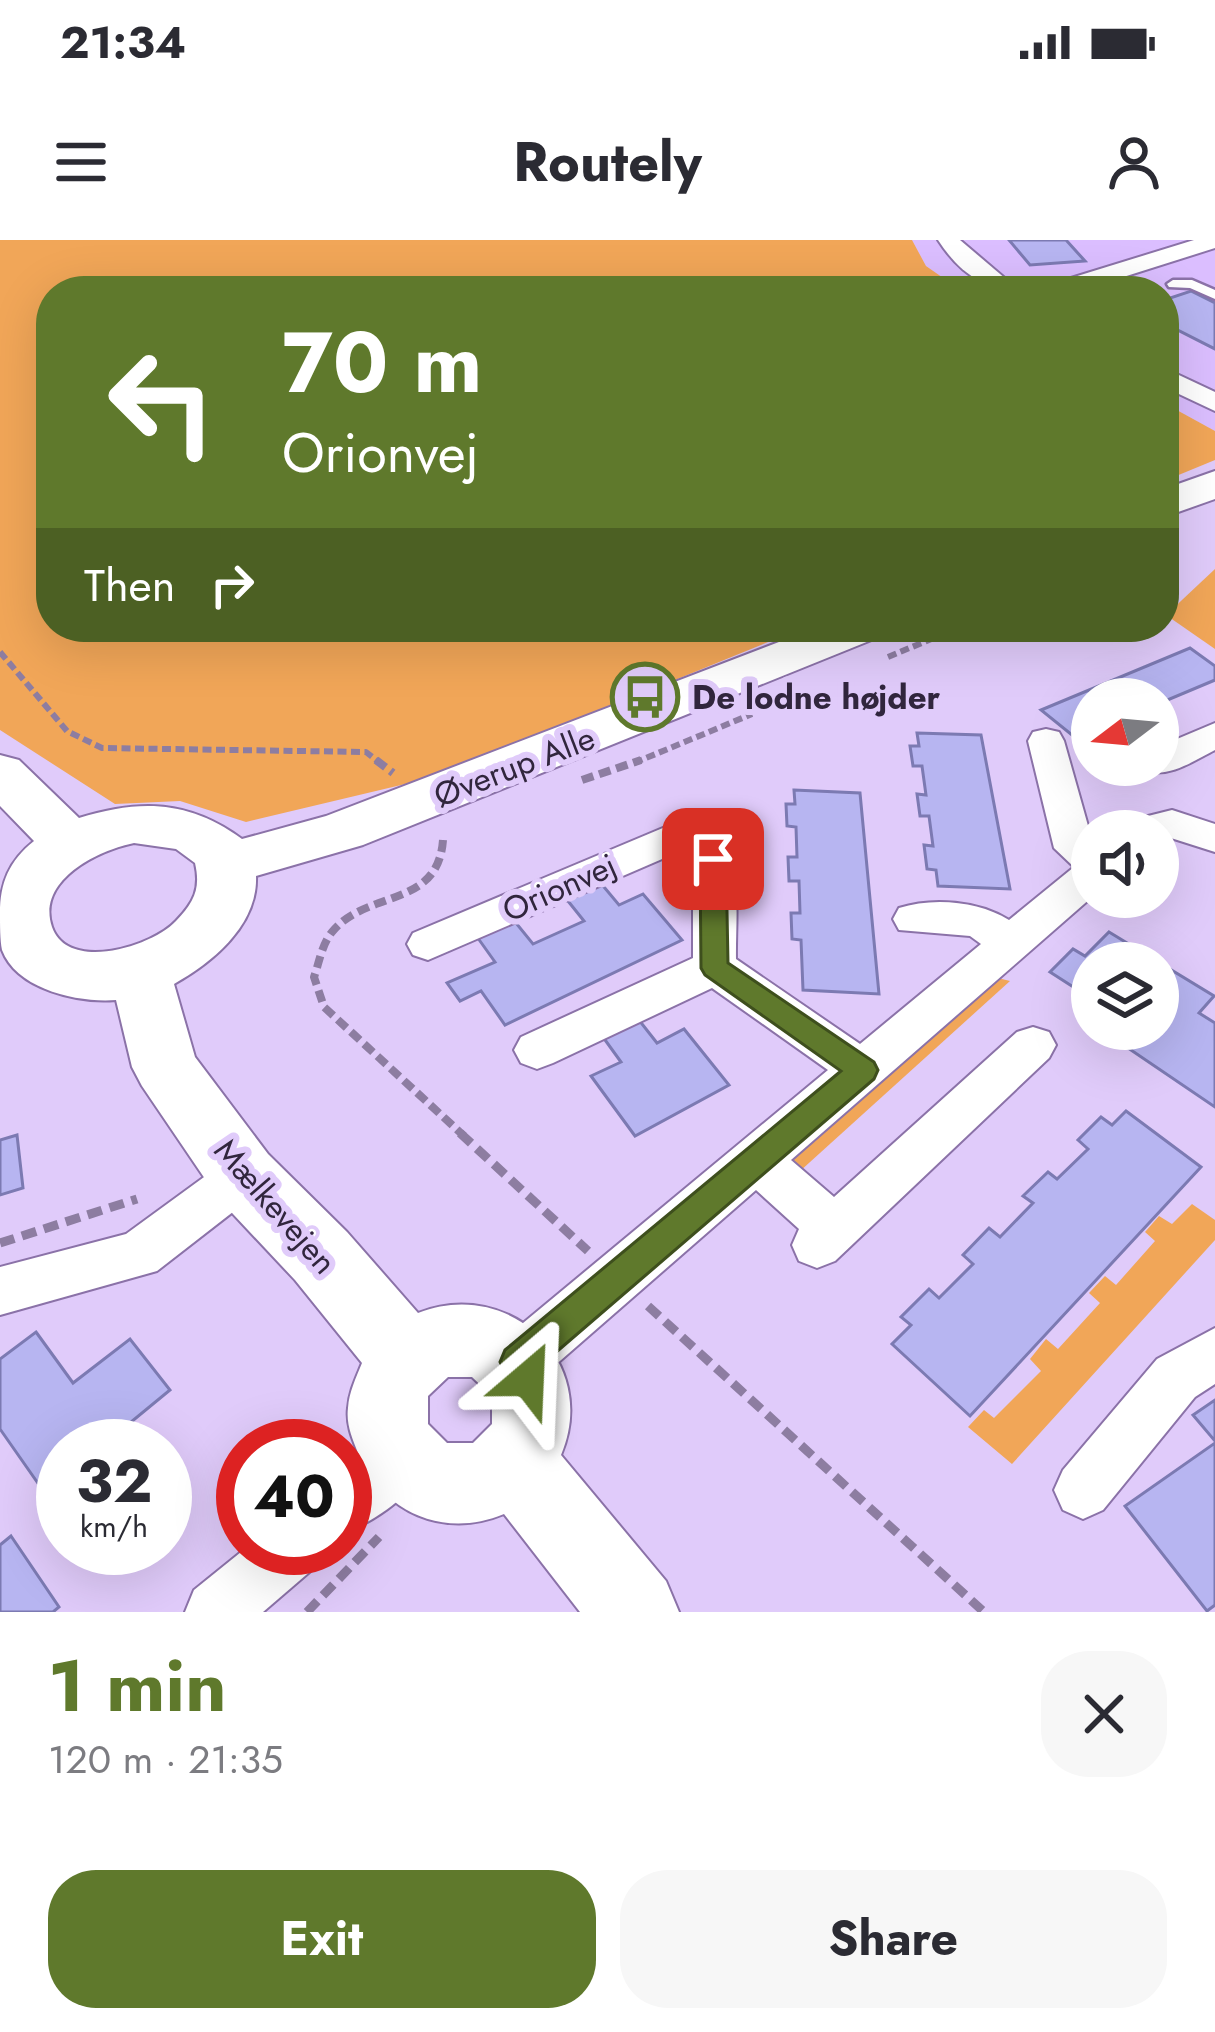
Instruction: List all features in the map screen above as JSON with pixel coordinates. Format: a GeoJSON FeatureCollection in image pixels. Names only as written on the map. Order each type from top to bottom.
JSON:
{"type":"FeatureCollection","features":[{"type":"Feature","properties":{"kind":"street"},"geometry":{"type":"LineString","coordinates":[[949,240],[959,255],[988,276]]}},
{"type":"Feature","properties":{"kind":"street"},"geometry":{"type":"LineString","coordinates":[[1102,276],[1215,241]]}},
{"type":"Feature","properties":{"kind":"street"},"geometry":{"type":"LineString","coordinates":[[1179,384],[1215,404]]}},
{"type":"Feature","properties":{"kind":"street"},"geometry":{"type":"LineString","coordinates":[[1179,498],[1215,484]]}},
{"type":"Feature","properties":{"kind":"street","name":"Øverup Alle"},"geometry":{"type":"LineString","coordinates":[[228,864],[343,831],[824,642]]}},
{"type":"Feature","properties":{"kind":"street"},"geometry":{"type":"LineString","coordinates":[[1179,752],[1215,735]]}},
{"type":"Feature","properties":{"kind":"street"},"geometry":{"type":"LineString","coordinates":[[1046,741],[1071,837]]}},
{"type":"Feature","properties":{"kind":"street"},"geometry":{"type":"LineString","coordinates":[[0,773],[70,843]]}},
{"type":"Feature","properties":{"kind":"street"},"geometry":{"type":"LineString","coordinates":[[166,823],[193,831],[215,845],[228,864],[226,904],[213,925],[194,944],[140,971],[74,974],[46,965],[9,930],[27,882],[70,843],[118,826],[166,823]]}},
{"type":"Feature","properties":{"kind":"street","name":"Orionvej"},"geometry":{"type":"LineString","coordinates":[[428,944],[689,831],[713,859],[715,968]]}},
{"type":"Feature","properties":{"kind":"street"},"geometry":{"type":"LineString","coordinates":[[1179,832],[1215,838]]}},
{"type":"Feature","properties":{"kind":"street"},"geometry":{"type":"LineString","coordinates":[[518,1362],[1071,892]]}},
{"type":"Feature","properties":{"kind":"street"},"geometry":{"type":"LineString","coordinates":[[914,919],[979,921],[1011,944]]}},
{"type":"Feature","properties":{"kind":"street"},"geometry":{"type":"LineString","coordinates":[[537,1049],[715,968],[863,1070]]}},
{"type":"Feature","properties":{"kind":"street","name":"Mælkevejen"},"geometry":{"type":"LineString","coordinates":[[140,971],[165,1067],[243,1176],[321,1256],[410,1361]]}},
{"type":"Feature","properties":{"kind":"street"},"geometry":{"type":"LineString","coordinates":[[758,1161],[826,1237],[1033,1045]]}},
{"type":"Feature","properties":{"kind":"street"},"geometry":{"type":"LineString","coordinates":[[0,1291],[139,1254],[243,1176]]}},
{"type":"Feature","properties":{"kind":"street"},"geometry":{"type":"LineString","coordinates":[[454,1339],[499,1347],[518,1362],[533,1399],[532,1421],[512,1460],[492,1476],[467,1484],[442,1485],[419,1476],[373,1482],[397,1379],[410,1361],[454,1339]]}},
{"type":"Feature","properties":{"kind":"street"},"geometry":{"type":"LineString","coordinates":[[1083,1490],[1176,1378],[1215,1354]]}},
{"type":"Feature","properties":{"kind":"street"},"geometry":{"type":"LineString","coordinates":[[512,1460],[635,1612]]}},
{"type":"Feature","properties":{"kind":"street"},"geometry":{"type":"LineString","coordinates":[[216,1612],[260,1575]]}},
{"type":"Feature","properties":{"kind":"lane"},"geometry":{"type":"LineString","coordinates":[[1179,284],[1192,284],[1215,295]]}},
{"type":"Feature","properties":{"kind":"path"},"geometry":{"type":"LineString","coordinates":[[0,652],[67,731],[102,748],[366,752],[394,774]]}},
{"type":"Feature","properties":{"kind":"path"},"geometry":{"type":"LineString","coordinates":[[443,840],[445,858],[435,878],[352,916],[331,933],[314,977],[324,1006],[984,1612]]}},
{"type":"Feature","properties":{"kind":"path"},"geometry":{"type":"LineString","coordinates":[[0,1243],[153,1194]]}},
{"type":"Feature","properties":{"kind":"shaded area"},"geometry":{"type":"Polygon","coordinates":[[[0,240],[912,240],[926,266],[940,276],[36,276],[36,642],[768,642],[439,776],[246,822],[180,801],[115,804],[0,730],[0,240]]]}},
{"type":"Feature","properties":{"kind":"shaded area"},"geometry":{"type":"Polygon","coordinates":[[[912,240],[1215,240],[1215,431],[1179,411],[1179,276],[940,276],[926,266],[912,240]]]}},
{"type":"Feature","properties":{"kind":"shaded area"},"geometry":{"type":"Polygon","coordinates":[[[1179,411],[1215,431],[1215,460],[1179,475],[1179,411]]]}},
{"type":"Feature","properties":{"kind":"shaded area"},"geometry":{"type":"Polygon","coordinates":[[[1215,569],[1215,649],[1179,624],[1179,603],[1215,569]]]}},
{"type":"Feature","properties":{"kind":"shaded area"},"geometry":{"type":"Polygon","coordinates":[[[994,977],[1010,981],[799,1172],[786,1158],[994,977]]]}},
{"type":"Feature","properties":{"kind":"shaded area"},"geometry":{"type":"Polygon","coordinates":[[[1192,1204],[1215,1220],[1215,1240],[1012,1464],[968,1427],[984,1410],[994,1418],[1041,1371],[1030,1359],[1046,1339],[1058,1349],[1100,1303],[1089,1293],[1105,1276],[1116,1285],[1155,1241],[1145,1232],[1159,1216],[1172,1224],[1192,1204]]]}},
{"type":"Feature","properties":{"kind":"building"},"geometry":{"type":"Polygon","coordinates":[[[1009,240],[1066,240],[1085,261],[1030,265],[1009,240]]]}},
{"type":"Feature","properties":{"kind":"building"},"geometry":{"type":"Polygon","coordinates":[[[1191,291],[1215,303],[1215,349],[1179,331],[1179,295],[1191,291]]]}},
{"type":"Feature","properties":{"kind":"building"},"geometry":{"type":"Polygon","coordinates":[[[1190,648],[1215,666],[1215,680],[1179,695],[1179,678],[1118,678],[1190,648]]]}},
{"type":"Feature","properties":{"kind":"building"},"geometry":{"type":"Polygon","coordinates":[[[1071,698],[1071,734],[1041,710],[1071,698]]]}},
{"type":"Feature","properties":{"kind":"building"},"geometry":{"type":"Polygon","coordinates":[[[917,733],[981,735],[1010,889],[938,886],[936,870],[927,869],[924,845],[933,846],[929,816],[920,816],[917,794],[926,795],[922,766],[913,766],[910,746],[919,746],[917,733]]]}},
{"type":"Feature","properties":{"kind":"building"},"geometry":{"type":"Polygon","coordinates":[[[794,790],[860,793],[879,994],[803,990],[801,940],[792,939],[791,913],[800,913],[799,881],[789,881],[788,857],[797,857],[796,827],[787,826],[786,804],[795,804],[794,790]]]}},
{"type":"Feature","properties":{"kind":"building"},"geometry":{"type":"Polygon","coordinates":[[[599,881],[619,905],[643,894],[682,940],[505,1025],[481,991],[460,1001],[447,983],[495,962],[475,934],[512,918],[533,944],[584,921],[564,896],[599,881]]]}},
{"type":"Feature","properties":{"kind":"building"},"geometry":{"type":"Polygon","coordinates":[[[1109,932],[1125,942],[1099,942],[1109,932]]]}},
{"type":"Feature","properties":{"kind":"building"},"geometry":{"type":"Polygon","coordinates":[[[1071,951],[1071,986],[1050,972],[1071,951]]]}},
{"type":"Feature","properties":{"kind":"building"},"geometry":{"type":"Polygon","coordinates":[[[1179,975],[1214,996],[1199,1013],[1215,1023],[1215,1107],[1131,1050],[1179,1050],[1179,975]]]}},
{"type":"Feature","properties":{"kind":"building"},"geometry":{"type":"Polygon","coordinates":[[[635,1015],[657,1043],[684,1029],[729,1085],[635,1136],[591,1076],[621,1062],[600,1033],[635,1015]]]}},
{"type":"Feature","properties":{"kind":"building"},"geometry":{"type":"Polygon","coordinates":[[[1126,1111],[1201,1167],[970,1416],[892,1344],[911,1325],[901,1317],[929,1289],[939,1298],[973,1264],[963,1255],[989,1228],[1000,1237],[1033,1203],[1023,1196],[1048,1172],[1057,1179],[1088,1149],[1078,1140],[1101,1117],[1112,1125],[1126,1111]]]}},
{"type":"Feature","properties":{"kind":"building"},"geometry":{"type":"Polygon","coordinates":[[[17,1135],[23,1188],[0,1195],[0,1140],[17,1135]]]}},
{"type":"Feature","properties":{"kind":"building"},"geometry":{"type":"Polygon","coordinates":[[[36,1332],[73,1383],[130,1339],[170,1390],[135,1419],[36,1419],[36,1480],[0,1429],[0,1359],[36,1332]]]}},
{"type":"Feature","properties":{"kind":"building"},"geometry":{"type":"Polygon","coordinates":[[[1215,1400],[1215,1441],[1193,1415],[1215,1400]]]}},
{"type":"Feature","properties":{"kind":"building"},"geometry":{"type":"Polygon","coordinates":[[[1215,1443],[1215,1605],[1207,1611],[1125,1506],[1215,1443]]]}},
{"type":"Feature","properties":{"kind":"building"},"geometry":{"type":"Polygon","coordinates":[[[11,1536],[59,1607],[53,1612],[0,1612],[0,1545],[11,1536]]]}},
{"type":"Feature","properties":{"kind":"place","name":"De lodne højder"},"geometry":{"type":"Point","coordinates":[645,697]}},
{"type":"Feature","properties":{"kind":"route"},"geometry":{"type":"LineString","coordinates":[[528,1379],[518,1362],[863,1070],[715,968],[713,859]]}}]}
